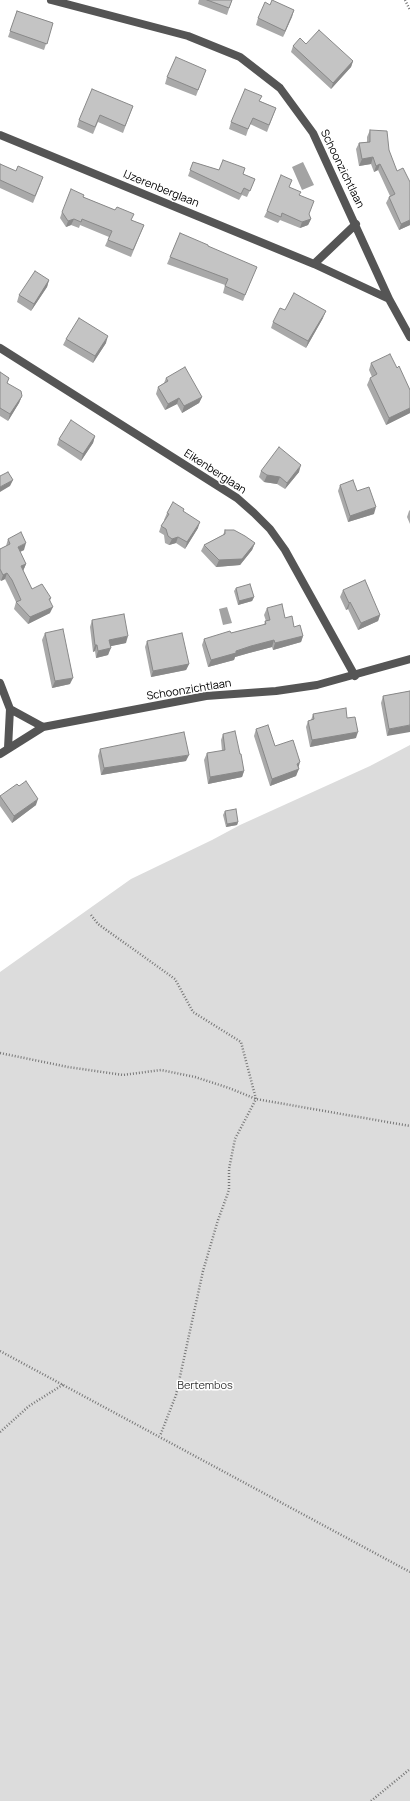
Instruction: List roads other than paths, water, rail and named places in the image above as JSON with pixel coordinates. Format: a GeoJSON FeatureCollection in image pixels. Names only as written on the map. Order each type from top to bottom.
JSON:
{"type":"FeatureCollection","features":[{"type":"Feature","properties":{"kind":"street","name":"Schoonzichtlaan"},"geometry":{"type":"LineString","coordinates":[[51,0],[188,36],[240,57],[280,88],[313,133],[356,224],[389,299],[410,337]]}},
{"type":"Feature","properties":{"kind":"street","name":"IJzerenberglaan"},"geometry":{"type":"LineString","coordinates":[[0,135],[314,264],[389,299]]}},
{"type":"Feature","properties":{"kind":"street"},"geometry":{"type":"LineString","coordinates":[[314,264],[356,224]]}},
{"type":"Feature","properties":{"kind":"street","name":"Eikenberglaan"},"geometry":{"type":"LineString","coordinates":[[0,348],[237,498],[254,513],[270,529],[285,550],[355,676]]}},
{"type":"Feature","properties":{"kind":"street","name":"Schoonzichtlaan"},"geometry":{"type":"LineString","coordinates":[[0,754],[43,727],[206,696],[276,691],[317,685],[355,676],[410,659]]}},
{"type":"Feature","properties":{"kind":"street"},"geometry":{"type":"LineString","coordinates":[[0,683],[10,709],[8,748]]}},
{"type":"Feature","properties":{"kind":"street"},"geometry":{"type":"LineString","coordinates":[[10,709],[43,727]]}},
{"type":"Feature","properties":{"kind":"park label","name":"Bertembos"},"geometry":{"type":"Point","coordinates":[205,1386]}}]}
